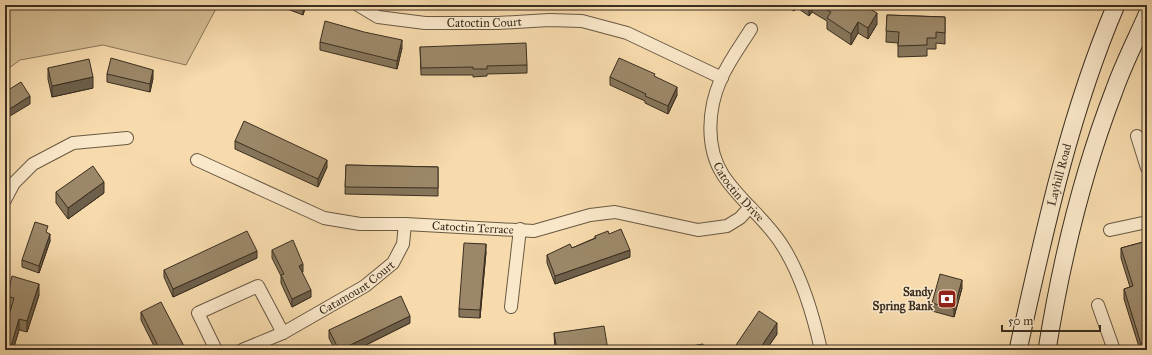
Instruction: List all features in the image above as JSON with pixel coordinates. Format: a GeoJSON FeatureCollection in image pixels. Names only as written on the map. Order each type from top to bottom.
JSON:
{"type":"FeatureCollection","features":[{"type":"Feature","properties":{"kind":"main road","name":"Layhill Road"},"geometry":{"type":"LineString","coordinates":[[1018,350],[1052,196],[1076,114],[1116,5]]}},
{"type":"Feature","properties":{"kind":"main road"},"geometry":{"type":"LineString","coordinates":[[1047,350],[1054,302],[1071,226],[1114,90],[1147,15]]}},
{"type":"Feature","properties":{"kind":"street","name":"Catoctin Court"},"geometry":{"type":"LineString","coordinates":[[358,5],[378,17],[425,23],[498,23],[549,20],[582,21],[628,33],[722,78]]}},
{"type":"Feature","properties":{"kind":"street","name":"Catoctin Drive"},"geometry":{"type":"LineString","coordinates":[[751,29],[722,78],[715,96],[710,132],[716,159],[724,175],[782,244],[796,273],[815,320],[821,350]]}},
{"type":"Feature","properties":{"kind":"street"},"geometry":{"type":"LineString","coordinates":[[1137,136],[1147,168]]}},
{"type":"Feature","properties":{"kind":"street"},"geometry":{"type":"LineString","coordinates":[[5,200],[14,183],[33,164],[73,143],[127,138]]}},
{"type":"Feature","properties":{"kind":"street","name":"Catoctin Terrace"},"geometry":{"type":"LineString","coordinates":[[197,160],[324,218],[360,224],[406,224],[520,229],[534,231],[590,215],[615,212],[698,230],[726,226],[740,218],[750,207]]}},
{"type":"Feature","properties":{"kind":"street"},"geometry":{"type":"LineString","coordinates":[[1110,230],[1147,222]]}},
{"type":"Feature","properties":{"kind":"street","name":"Catamount Court"},"geometry":{"type":"LineString","coordinates":[[242,350],[283,333],[347,298],[365,286],[393,263],[403,244],[406,224]]}},
{"type":"Feature","properties":{"kind":"street"},"geometry":{"type":"LineString","coordinates":[[512,307],[520,229]]}},
{"type":"Feature","properties":{"kind":"street"},"geometry":{"type":"LineString","coordinates":[[216,350],[198,314],[258,286],[283,333]]}},
{"type":"Feature","properties":{"kind":"street"},"geometry":{"type":"LineString","coordinates":[[1098,305],[1114,350]]}},
{"type":"Feature","properties":{"kind":"shaded area"},"geometry":{"type":"Polygon","coordinates":[[[5,5],[218,5],[186,65],[103,45],[20,60],[5,71],[5,5]]]}},
{"type":"Feature","properties":{"kind":"building"},"geometry":{"type":"Polygon","coordinates":[[[819,5],[863,5],[877,13],[868,28],[858,22],[851,34],[827,18],[831,12],[819,5]]]}},
{"type":"Feature","properties":{"kind":"building"},"geometry":{"type":"Polygon","coordinates":[[[887,15],[945,17],[945,33],[936,32],[936,38],[927,38],[927,45],[898,46],[899,32],[886,31],[887,15]]]}},
{"type":"Feature","properties":{"kind":"building"},"geometry":{"type":"Polygon","coordinates":[[[325,21],[364,32],[402,40],[397,61],[320,42],[325,21]]]}},
{"type":"Feature","properties":{"kind":"building"},"geometry":{"type":"Polygon","coordinates":[[[526,43],[527,65],[487,66],[487,69],[473,69],[473,67],[421,68],[420,47],[526,43]]]}},
{"type":"Feature","properties":{"kind":"building"},"geometry":{"type":"Polygon","coordinates":[[[111,58],[153,70],[150,84],[107,74],[111,58]]]}},
{"type":"Feature","properties":{"kind":"building"},"geometry":{"type":"Polygon","coordinates":[[[619,58],[655,74],[654,76],[677,87],[668,106],[645,96],[646,94],[610,77],[619,58]]]}},
{"type":"Feature","properties":{"kind":"building"},"geometry":{"type":"Polygon","coordinates":[[[89,59],[93,77],[52,86],[48,68],[89,59]]]}},
{"type":"Feature","properties":{"kind":"building"},"geometry":{"type":"Polygon","coordinates":[[[21,82],[30,96],[5,112],[5,92],[21,82]]]}},
{"type":"Feature","properties":{"kind":"building"},"geometry":{"type":"Polygon","coordinates":[[[244,121],[327,160],[318,179],[235,141],[244,121]]]}},
{"type":"Feature","properties":{"kind":"building"},"geometry":{"type":"Polygon","coordinates":[[[346,165],[438,167],[438,188],[345,187],[346,165]]]}},
{"type":"Feature","properties":{"kind":"building"},"geometry":{"type":"Polygon","coordinates":[[[93,166],[104,182],[68,208],[56,192],[93,166]]]}},
{"type":"Feature","properties":{"kind":"building"},"geometry":{"type":"Polygon","coordinates":[[[35,222],[48,226],[46,232],[50,234],[39,266],[22,260],[35,222]]]}},
{"type":"Feature","properties":{"kind":"building"},"geometry":{"type":"Polygon","coordinates":[[[621,229],[630,250],[555,276],[547,255],[570,244],[572,248],[596,238],[595,236],[608,231],[609,234],[621,229]]]}},
{"type":"Feature","properties":{"kind":"building"},"geometry":{"type":"Polygon","coordinates":[[[247,231],[257,251],[173,289],[164,270],[247,231]]]}},
{"type":"Feature","properties":{"kind":"building"},"geometry":{"type":"Polygon","coordinates":[[[293,240],[303,264],[299,266],[311,290],[292,299],[281,275],[284,274],[272,250],[293,240]]]}},
{"type":"Feature","properties":{"kind":"building"},"geometry":{"type":"Polygon","coordinates":[[[1147,241],[1147,268],[1145,268],[1147,274],[1147,342],[1141,344],[1124,289],[1133,286],[1121,248],[1147,241]]]}},
{"type":"Feature","properties":{"kind":"building"},"geometry":{"type":"Polygon","coordinates":[[[464,243],[486,244],[480,310],[459,309],[464,243]]]}},
{"type":"Feature","properties":{"kind":"building","name":"Sandy Spring Bank"},"geometry":{"type":"Polygon","coordinates":[[[940,274],[962,280],[954,309],[932,303],[940,274]]]}},
{"type":"Feature","properties":{"kind":"building"},"geometry":{"type":"Polygon","coordinates":[[[12,276],[39,284],[27,321],[19,319],[10,350],[5,350],[5,329],[14,298],[7,296],[12,276]]]}},
{"type":"Feature","properties":{"kind":"building"},"geometry":{"type":"Polygon","coordinates":[[[401,296],[410,316],[339,350],[329,330],[401,296]]]}},
{"type":"Feature","properties":{"kind":"building"},"geometry":{"type":"Polygon","coordinates":[[[161,302],[186,350],[160,350],[141,312],[161,302]]]}},
{"type":"Feature","properties":{"kind":"building"},"geometry":{"type":"Polygon","coordinates":[[[759,311],[777,323],[759,350],[743,350],[736,345],[759,311]]]}},
{"type":"Feature","properties":{"kind":"building"},"geometry":{"type":"Polygon","coordinates":[[[604,326],[608,350],[557,350],[554,333],[604,326]]]}},
{"type":"Feature","properties":{"kind":"building"},"geometry":{"type":"Polygon","coordinates":[[[703,344],[705,350],[668,350],[703,344]]]}},
{"type":"Feature","properties":{"kind":"building"},"geometry":{"type":"Polygon","coordinates":[[[298,345],[300,350],[286,350],[298,345]]]}},
{"type":"Feature","properties":{"kind":"place","name":"Sandy Spring Bank"},"geometry":{"type":"Point","coordinates":[947,299]}}]}
